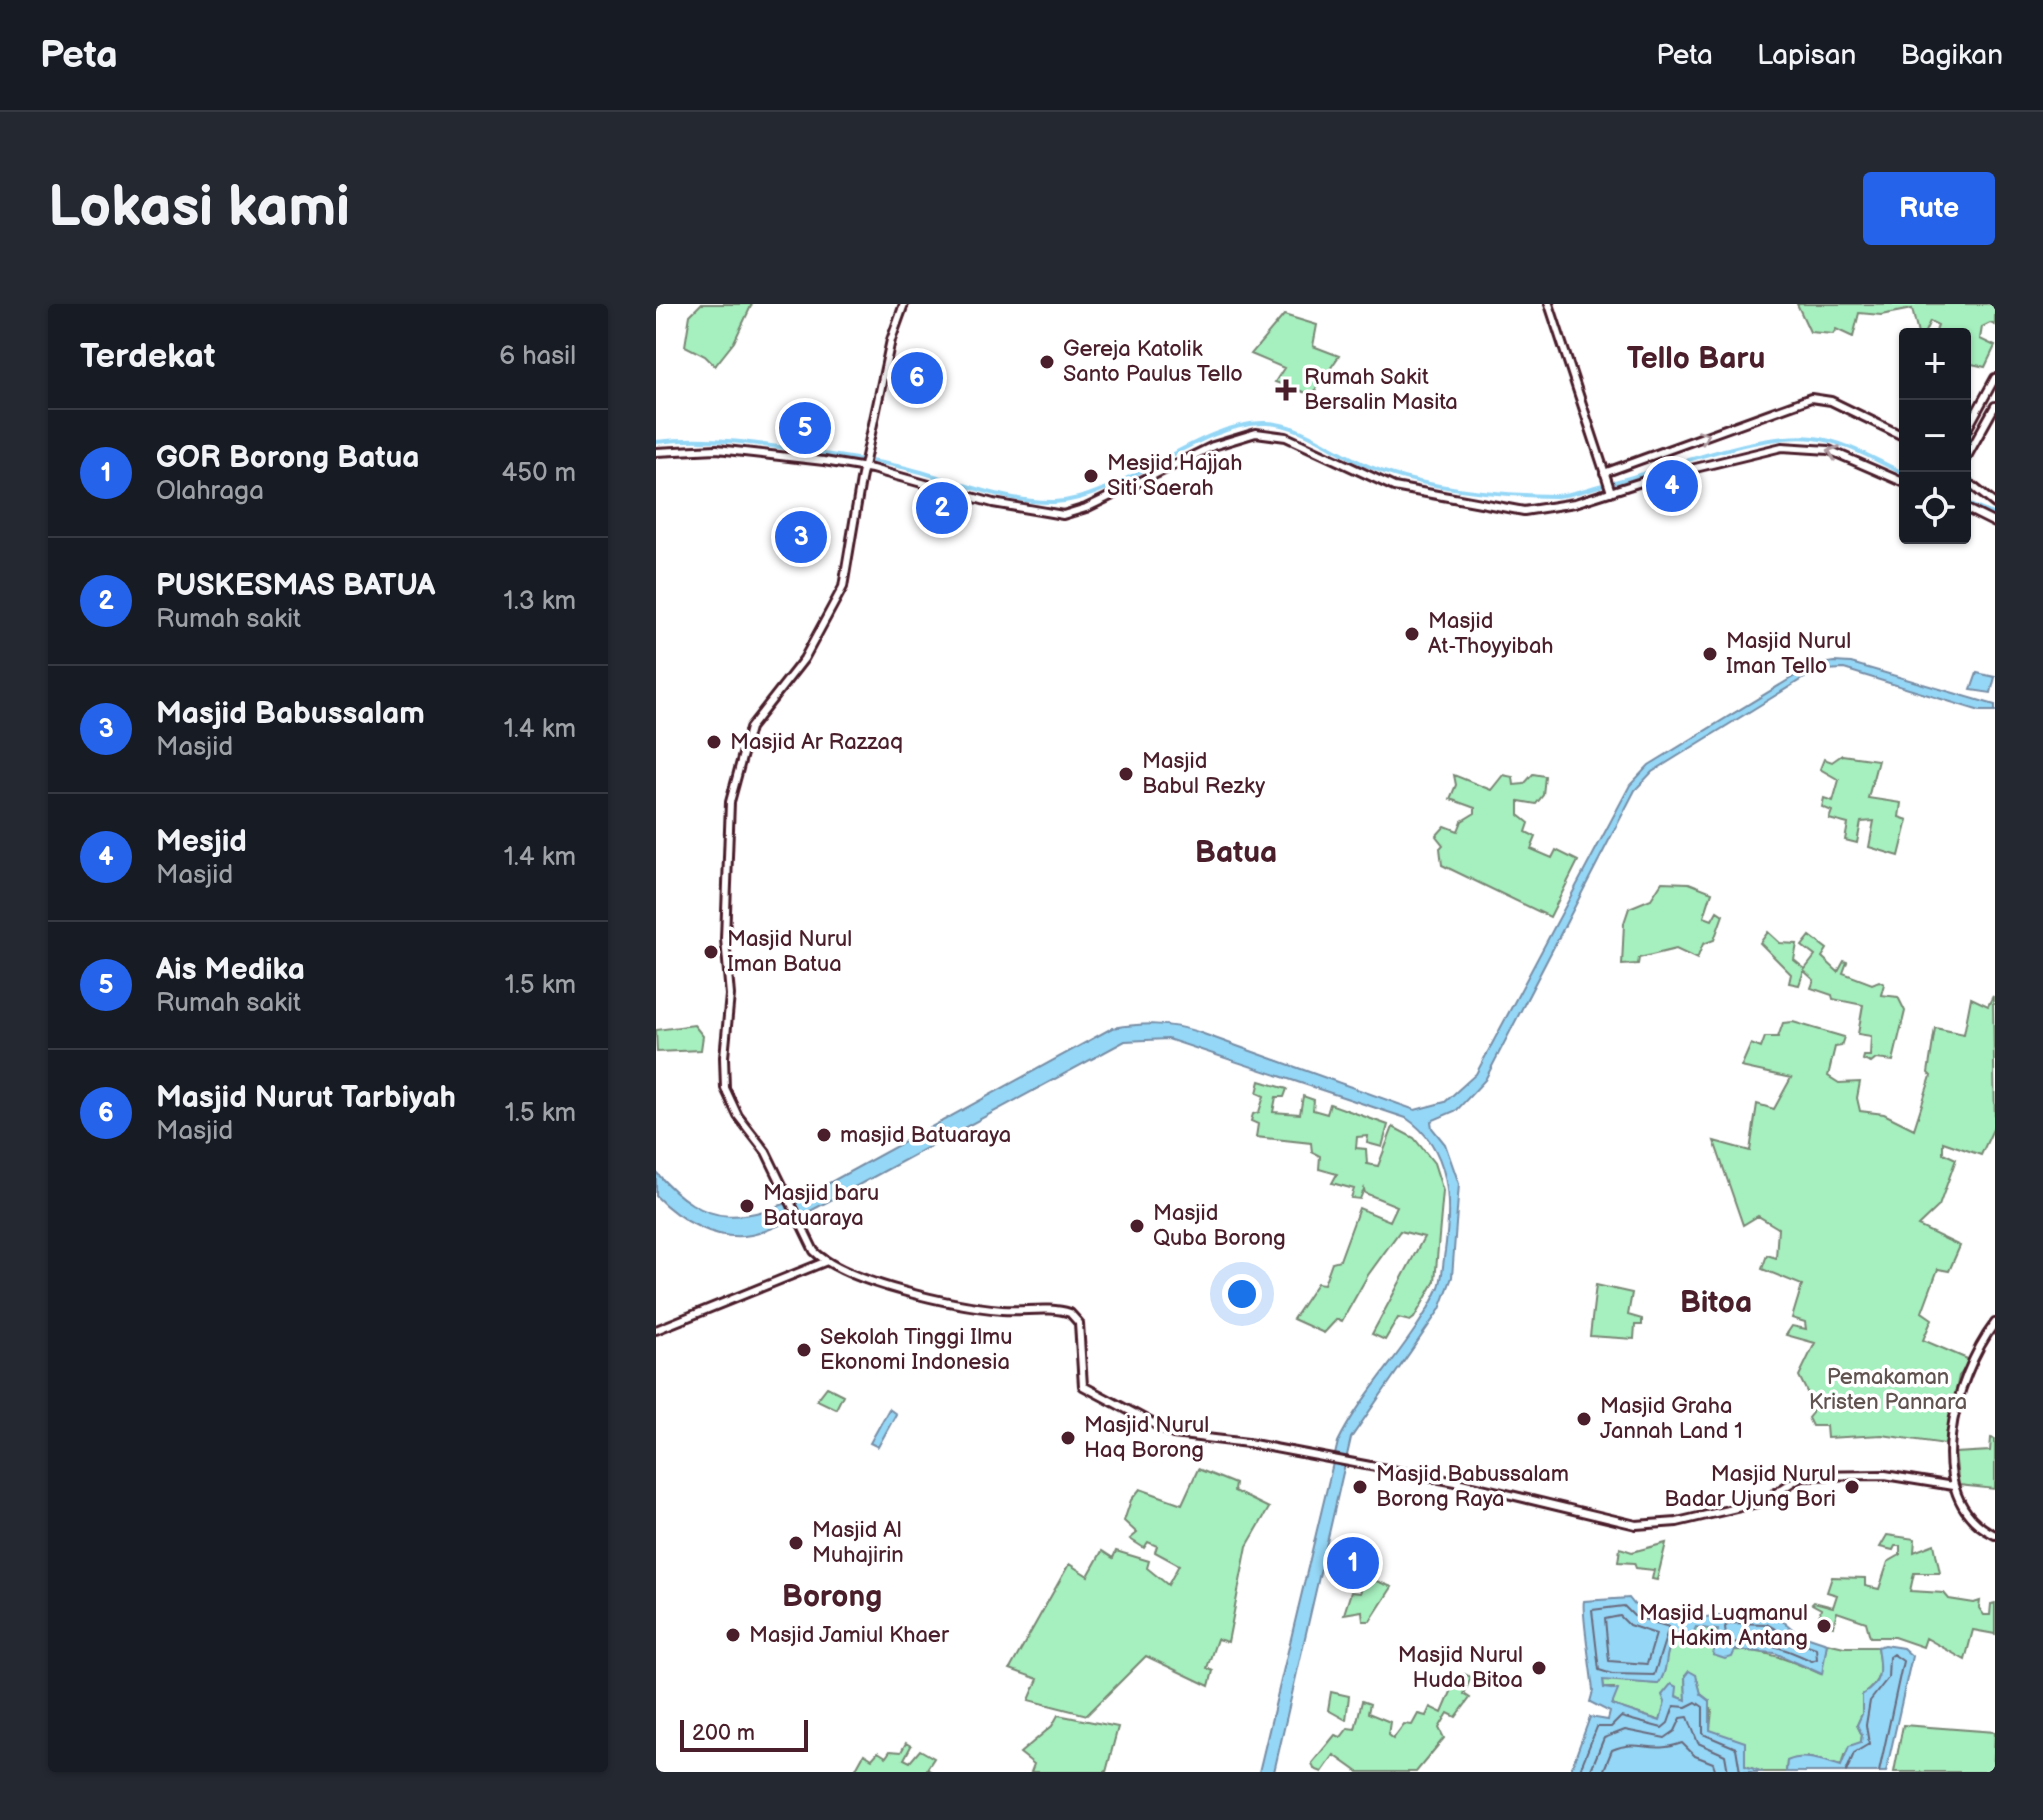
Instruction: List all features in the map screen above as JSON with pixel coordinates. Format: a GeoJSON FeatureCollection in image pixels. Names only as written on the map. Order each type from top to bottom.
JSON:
{"type":"FeatureCollection","features":[{"type":"Feature","properties":{"kind":"main road"},"geometry":{"type":"LineString","coordinates":[[904,304],[888,351],[843,587],[790,682],[750,728],[730,802],[725,939],[730,995],[724,1057],[725,1088],[738,1116],[766,1152],[809,1243],[827,1261],[876,1282],[937,1298],[1003,1310],[1067,1312],[1079,1323],[1081,1378],[1087,1389],[1130,1408],[1170,1433],[1248,1443],[1500,1491],[1643,1526],[1762,1502],[1802,1476],[1885,1475],[1953,1486]]}},
{"type":"Feature","properties":{"kind":"main road"},"geometry":{"type":"LineString","coordinates":[[1549,304],[1609,481]]}},
{"type":"Feature","properties":{"kind":"main road"},"geometry":{"type":"LineString","coordinates":[[1971,422],[1995,378]]}},
{"type":"Feature","properties":{"kind":"main road"},"geometry":{"type":"LineString","coordinates":[[656,452],[717,449],[864,466],[993,503],[1063,515],[1094,504],[1213,446],[1261,433],[1286,437],[1394,487],[1498,508],[1531,510],[1811,398],[1831,401],[1899,434]]}},
{"type":"Feature","properties":{"kind":"main road"},"geometry":{"type":"LineString","coordinates":[[1971,449],[1995,406]]}},
{"type":"Feature","properties":{"kind":"main road"},"geometry":{"type":"LineString","coordinates":[[1609,481],[1799,446],[1829,450],[1899,480]]}},
{"type":"Feature","properties":{"kind":"main road"},"geometry":{"type":"LineString","coordinates":[[861,480],[880,472]]}},
{"type":"Feature","properties":{"kind":"main road"},"geometry":{"type":"LineString","coordinates":[[1971,485],[1995,504]]}},
{"type":"Feature","properties":{"kind":"main road"},"geometry":{"type":"LineString","coordinates":[[1971,511],[1995,523]]}},
{"type":"Feature","properties":{"kind":"main road"},"geometry":{"type":"LineString","coordinates":[[656,1330],[827,1261]]}},
{"type":"Feature","properties":{"kind":"main road"},"geometry":{"type":"LineString","coordinates":[[1995,1323],[1983,1342],[1958,1406],[1950,1450],[1953,1486],[1965,1515],[1995,1535]]}},
{"type":"Feature","properties":{"kind":"green space"},"geometry":{"type":"Polygon","coordinates":[[[701,304],[752,304],[734,342],[715,366],[705,356],[685,346],[690,315],[701,304]]]}},
{"type":"Feature","properties":{"kind":"green space"},"geometry":{"type":"Polygon","coordinates":[[[1797,304],[1991,304],[1995,308],[1995,325],[1990,323],[1982,327],[1980,339],[1995,346],[1985,367],[1971,364],[1971,328],[1937,328],[1938,325],[1930,321],[1927,328],[1917,328],[1912,309],[1881,315],[1859,313],[1853,337],[1836,329],[1833,334],[1810,332],[1797,304]]]}},
{"type":"Feature","properties":{"kind":"green space"},"geometry":{"type":"Polygon","coordinates":[[[1284,315],[1317,325],[1313,346],[1339,356],[1312,395],[1275,382],[1284,368],[1251,354],[1284,315]]]}},
{"type":"Feature","properties":{"kind":"green space"},"geometry":{"type":"Polygon","coordinates":[[[1842,755],[1878,760],[1868,798],[1901,803],[1899,817],[1908,820],[1899,856],[1869,847],[1874,821],[1861,822],[1857,843],[1845,840],[1848,824],[1829,819],[1832,811],[1822,807],[1824,798],[1833,801],[1839,780],[1820,769],[1824,759],[1832,762],[1842,755]]]}},
{"type":"Feature","properties":{"kind":"green space"},"geometry":{"type":"Polygon","coordinates":[[[1533,774],[1545,776],[1543,795],[1536,804],[1519,801],[1519,815],[1529,823],[1526,832],[1536,837],[1531,849],[1552,858],[1556,850],[1578,861],[1550,917],[1442,865],[1440,848],[1443,845],[1436,836],[1445,826],[1458,831],[1462,821],[1475,813],[1475,808],[1450,799],[1456,785],[1454,775],[1491,790],[1503,775],[1513,777],[1514,785],[1524,784],[1533,774]]]}},
{"type":"Feature","properties":{"kind":"green space"},"geometry":{"type":"Polygon","coordinates":[[[1662,882],[1689,883],[1712,892],[1704,917],[1712,920],[1717,911],[1723,915],[1714,940],[1703,944],[1697,959],[1676,949],[1639,958],[1638,964],[1622,965],[1624,923],[1629,908],[1651,899],[1662,882]]]}},
{"type":"Feature","properties":{"kind":"green space"},"geometry":{"type":"Polygon","coordinates":[[[1768,932],[1780,943],[1797,944],[1794,960],[1805,969],[1815,956],[1802,946],[1810,936],[1827,949],[1822,957],[1838,972],[1844,961],[1847,962],[1843,973],[1872,984],[1879,981],[1884,984],[1881,995],[1898,997],[1905,1011],[1893,1061],[1876,1059],[1871,1063],[1863,1060],[1864,1056],[1870,1056],[1871,1036],[1858,1034],[1863,1005],[1833,999],[1832,995],[1811,988],[1814,980],[1804,971],[1799,985],[1789,983],[1791,974],[1760,943],[1768,932]]]}},
{"type":"Feature","properties":{"kind":"green space","name":"Pemakaman Kristen Pannara"},"geometry":{"type":"Polygon","coordinates":[[[1993,996],[1995,1125],[1981,1155],[1943,1142],[1943,1153],[1956,1159],[1939,1206],[1918,1226],[1960,1246],[1949,1271],[1938,1269],[1922,1312],[1932,1319],[1923,1340],[1972,1361],[1959,1376],[1945,1444],[1882,1435],[1827,1438],[1826,1426],[1812,1426],[1808,1418],[1812,1413],[1812,1402],[1799,1376],[1815,1343],[1786,1335],[1792,1326],[1806,1329],[1805,1322],[1792,1318],[1802,1285],[1762,1269],[1767,1255],[1776,1258],[1778,1228],[1758,1216],[1743,1225],[1714,1141],[1750,1151],[1757,1104],[1774,1109],[1791,1078],[1741,1067],[1751,1044],[1761,1048],[1765,1037],[1778,1037],[1783,1023],[1793,1022],[1844,1037],[1841,1046],[1835,1047],[1828,1076],[1839,1083],[1860,1082],[1857,1098],[1860,1111],[1884,1114],[1914,1129],[1931,1076],[1928,1073],[1935,1028],[1964,1034],[1971,998],[1988,1006],[1993,996]]]}},
{"type":"Feature","properties":{"kind":"green space"},"geometry":{"type":"Polygon","coordinates":[[[694,1025],[703,1036],[701,1050],[657,1052],[656,1030],[694,1025]]]}},
{"type":"Feature","properties":{"kind":"green space"},"geometry":{"type":"Polygon","coordinates":[[[1260,1081],[1287,1089],[1284,1097],[1276,1097],[1273,1112],[1300,1114],[1303,1096],[1314,1100],[1313,1110],[1327,1114],[1330,1104],[1388,1125],[1382,1147],[1367,1143],[1368,1136],[1357,1137],[1356,1148],[1366,1149],[1367,1164],[1378,1166],[1393,1127],[1414,1138],[1434,1163],[1443,1191],[1435,1281],[1414,1318],[1410,1321],[1398,1318],[1385,1340],[1372,1334],[1424,1237],[1400,1231],[1368,1275],[1342,1321],[1337,1319],[1324,1333],[1293,1319],[1317,1283],[1324,1284],[1332,1262],[1340,1260],[1359,1208],[1390,1221],[1397,1206],[1365,1193],[1364,1189],[1360,1199],[1351,1198],[1354,1189],[1332,1183],[1337,1174],[1319,1169],[1320,1156],[1312,1152],[1311,1143],[1256,1137],[1258,1124],[1251,1121],[1253,1114],[1259,1112],[1264,1096],[1257,1093],[1260,1081]]]}},
{"type":"Feature","properties":{"kind":"green space"},"geometry":{"type":"Polygon","coordinates":[[[1596,1285],[1632,1293],[1628,1315],[1642,1319],[1642,1325],[1635,1325],[1634,1339],[1590,1336],[1596,1285]]]}},
{"type":"Feature","properties":{"kind":"green space"},"geometry":{"type":"Polygon","coordinates":[[[827,1387],[843,1395],[836,1409],[817,1400],[827,1387]]]}},
{"type":"Feature","properties":{"kind":"green space"},"geometry":{"type":"Polygon","coordinates":[[[1991,1438],[1995,1439],[1995,1489],[1959,1485],[1955,1453],[1990,1451],[1991,1438]]]}},
{"type":"Feature","properties":{"kind":"green space"},"geometry":{"type":"Polygon","coordinates":[[[1198,1469],[1235,1484],[1234,1491],[1269,1508],[1247,1546],[1228,1642],[1217,1639],[1207,1668],[1213,1671],[1209,1686],[1146,1656],[1087,1715],[1029,1700],[1038,1679],[1010,1669],[1069,1564],[1088,1576],[1102,1551],[1113,1558],[1116,1551],[1149,1561],[1147,1568],[1168,1585],[1179,1565],[1155,1552],[1157,1546],[1148,1542],[1144,1548],[1130,1539],[1137,1533],[1124,1521],[1131,1500],[1140,1489],[1182,1504],[1198,1469]]]}},
{"type":"Feature","properties":{"kind":"green space"},"geometry":{"type":"Polygon","coordinates":[[[1887,1535],[1915,1539],[1914,1552],[1934,1544],[1940,1573],[1914,1573],[1910,1591],[1944,1593],[1949,1599],[1974,1603],[1980,1601],[1979,1608],[1984,1615],[1990,1615],[1991,1604],[1995,1603],[1995,1634],[1973,1630],[1965,1660],[1926,1638],[1923,1647],[1894,1637],[1870,1637],[1866,1622],[1837,1612],[1833,1626],[1818,1621],[1821,1609],[1812,1604],[1833,1607],[1837,1595],[1827,1592],[1832,1577],[1865,1578],[1865,1586],[1879,1589],[1888,1562],[1900,1555],[1900,1546],[1895,1546],[1893,1550],[1880,1547],[1887,1535]]]}},
{"type":"Feature","properties":{"kind":"green space"},"geometry":{"type":"Polygon","coordinates":[[[1666,1543],[1657,1580],[1652,1579],[1654,1570],[1636,1568],[1634,1563],[1618,1562],[1620,1548],[1632,1552],[1666,1543]]]}},
{"type":"Feature","properties":{"kind":"green space"},"geometry":{"type":"Polygon","coordinates":[[[1371,1579],[1392,1587],[1370,1621],[1363,1621],[1362,1611],[1344,1614],[1351,1592],[1360,1593],[1364,1583],[1371,1579]]]}},
{"type":"Feature","properties":{"kind":"green space"},"geometry":{"type":"Polygon","coordinates":[[[1695,1627],[1719,1630],[1714,1655],[1743,1651],[1768,1654],[1821,1674],[1827,1643],[1844,1647],[1877,1647],[1879,1674],[1874,1685],[1862,1695],[1862,1714],[1857,1725],[1862,1735],[1861,1742],[1844,1755],[1841,1766],[1807,1757],[1787,1761],[1786,1772],[1763,1772],[1745,1766],[1744,1760],[1710,1730],[1712,1710],[1701,1694],[1696,1675],[1685,1676],[1686,1700],[1676,1696],[1665,1702],[1661,1721],[1612,1705],[1614,1688],[1604,1688],[1603,1679],[1658,1684],[1676,1633],[1695,1627]]]}},
{"type":"Feature","properties":{"kind":"green space"},"geometry":{"type":"Polygon","coordinates":[[[1464,1674],[1471,1677],[1464,1694],[1470,1698],[1456,1717],[1448,1713],[1439,1728],[1444,1738],[1416,1772],[1358,1772],[1334,1755],[1322,1772],[1314,1769],[1312,1763],[1335,1735],[1341,1737],[1348,1728],[1355,1729],[1362,1701],[1370,1704],[1368,1713],[1390,1722],[1388,1735],[1393,1739],[1404,1724],[1412,1725],[1418,1714],[1426,1716],[1430,1707],[1442,1713],[1453,1687],[1458,1687],[1464,1674]]]}},
{"type":"Feature","properties":{"kind":"green space"},"geometry":{"type":"Polygon","coordinates":[[[1331,1692],[1349,1696],[1346,1720],[1328,1710],[1331,1692]]]}},
{"type":"Feature","properties":{"kind":"green space"},"geometry":{"type":"Polygon","coordinates":[[[1058,1715],[1118,1727],[1106,1772],[1031,1772],[1034,1764],[1020,1753],[1052,1726],[1058,1715]]]}},
{"type":"Feature","properties":{"kind":"green space"},"geometry":{"type":"Polygon","coordinates":[[[1903,1725],[1995,1732],[1993,1772],[1894,1772],[1903,1725]]]}},
{"type":"Feature","properties":{"kind":"green space"},"geometry":{"type":"Polygon","coordinates":[[[906,1743],[911,1746],[904,1759],[910,1762],[920,1750],[934,1758],[927,1769],[932,1772],[854,1772],[864,1754],[872,1759],[878,1752],[886,1757],[890,1751],[901,1752],[906,1743]]]}},
{"type":"Feature","properties":{"kind":"water"},"geometry":{"type":"Polygon","coordinates":[[[1851,663],[1995,705],[1995,711],[1980,711],[1844,669],[1824,670],[1802,679],[1652,772],[1635,790],[1485,1080],[1457,1110],[1431,1121],[1432,1128],[1445,1144],[1459,1184],[1452,1277],[1440,1309],[1351,1438],[1274,1772],[1259,1772],[1338,1442],[1362,1402],[1429,1307],[1440,1283],[1448,1195],[1440,1160],[1421,1130],[1406,1118],[1168,1039],[1125,1041],[803,1215],[764,1231],[738,1236],[711,1232],[675,1213],[656,1196],[656,1172],[692,1204],[709,1212],[727,1216],[745,1215],[786,1204],[1112,1028],[1123,1026],[1155,1024],[1198,1032],[1415,1110],[1445,1102],[1476,1074],[1630,785],[1649,765],[1798,674],[1815,665],[1851,663]]]}},
{"type":"Feature","properties":{"kind":"water"},"geometry":{"type":"Polygon","coordinates":[[[1977,673],[1995,677],[1991,693],[1971,690],[1977,673]]]}},
{"type":"Feature","properties":{"kind":"water"},"geometry":{"type":"Polygon","coordinates":[[[889,1409],[896,1414],[878,1447],[870,1443],[889,1409]]]}},
{"type":"Feature","properties":{"kind":"water"},"geometry":{"type":"Polygon","coordinates":[[[1629,1598],[1637,1608],[1683,1620],[1721,1615],[1768,1616],[1784,1622],[1797,1633],[1827,1643],[1822,1674],[1775,1653],[1735,1650],[1732,1657],[1725,1659],[1713,1655],[1718,1630],[1696,1627],[1693,1634],[1676,1633],[1658,1684],[1603,1680],[1604,1688],[1618,1690],[1612,1705],[1660,1721],[1665,1702],[1662,1695],[1671,1684],[1677,1687],[1676,1696],[1686,1700],[1685,1676],[1689,1671],[1696,1675],[1701,1694],[1710,1701],[1710,1730],[1745,1742],[1745,1766],[1763,1772],[1570,1772],[1590,1717],[1608,1720],[1610,1712],[1590,1702],[1593,1691],[1584,1601],[1629,1598]]]}},
{"type":"Feature","properties":{"kind":"water"},"geometry":{"type":"Polygon","coordinates":[[[1877,1647],[1903,1648],[1912,1656],[1886,1772],[1786,1772],[1787,1761],[1801,1758],[1841,1766],[1849,1746],[1861,1742],[1862,1735],[1857,1725],[1862,1714],[1862,1695],[1877,1679],[1877,1647]]]}},
{"type":"Feature","properties":{"kind":"waterway"},"geometry":{"type":"LineString","coordinates":[[656,442],[719,440],[782,447],[892,465],[997,494],[1054,502],[1079,498],[1106,488],[1215,434],[1242,425],[1267,423],[1293,428],[1390,474],[1436,485],[1508,494],[1571,494],[1707,454],[1791,438],[1814,438],[1837,443],[1901,472]]}},
{"type":"Feature","properties":{"kind":"waterway"},"geometry":{"type":"LineString","coordinates":[[1971,505],[1995,515]]}},
{"type":"Feature","properties":{"kind":"place","name":"Gereja Katolik Santo Paulus Tello"},"geometry":{"type":"Point","coordinates":[1047,362]}},
{"type":"Feature","properties":{"kind":"place","name":"Masjid Nurut Tarbiyah"},"geometry":{"type":"Point","coordinates":[917,378]}},
{"type":"Feature","properties":{"kind":"place","name":"Rumah Sakit Bersalin Masita"},"geometry":{"type":"Point","coordinates":[1286,390]}},
{"type":"Feature","properties":{"kind":"place","name":"Ais Medika"},"geometry":{"type":"Point","coordinates":[805,428]}},
{"type":"Feature","properties":{"kind":"place","name":"Mesjid Hajjah Siti Saerah"},"geometry":{"type":"Point","coordinates":[1091,476]}},
{"type":"Feature","properties":{"kind":"place","name":"Mesjid"},"geometry":{"type":"Point","coordinates":[1672,486]}},
{"type":"Feature","properties":{"kind":"place","name":"PUSKESMAS BATUA"},"geometry":{"type":"Point","coordinates":[942,508]}},
{"type":"Feature","properties":{"kind":"place","name":"Masjid Babussalam"},"geometry":{"type":"Point","coordinates":[801,537]}},
{"type":"Feature","properties":{"kind":"place","name":"Masjid At-Thoyyibah"},"geometry":{"type":"Point","coordinates":[1412,634]}},
{"type":"Feature","properties":{"kind":"place","name":"Masjid Nurul Iman Tello"},"geometry":{"type":"Point","coordinates":[1710,654]}},
{"type":"Feature","properties":{"kind":"place","name":"Masjid Ar Razzaq"},"geometry":{"type":"Point","coordinates":[714,742]}},
{"type":"Feature","properties":{"kind":"place","name":"Masjid Babul Rezky"},"geometry":{"type":"Point","coordinates":[1126,774]}},
{"type":"Feature","properties":{"kind":"place","name":"Masjid Nurul Iman Batua"},"geometry":{"type":"Point","coordinates":[711,952]}},
{"type":"Feature","properties":{"kind":"place","name":"masjid Batuaraya"},"geometry":{"type":"Point","coordinates":[824,1135]}},
{"type":"Feature","properties":{"kind":"place","name":"Masjid baru Batuaraya"},"geometry":{"type":"Point","coordinates":[747,1206]}},
{"type":"Feature","properties":{"kind":"place","name":"Masjid Quba Borong"},"geometry":{"type":"Point","coordinates":[1137,1226]}},
{"type":"Feature","properties":{"kind":"place","name":"Sekolah Tinggi Ilmu Ekonomi Indonesia"},"geometry":{"type":"Point","coordinates":[804,1350]}},
{"type":"Feature","properties":{"kind":"place","name":"Masjid Graha Jannah Land 1"},"geometry":{"type":"Point","coordinates":[1584,1419]}},
{"type":"Feature","properties":{"kind":"place","name":"Masjid Nurul Haq Borong"},"geometry":{"type":"Point","coordinates":[1068,1438]}},
{"type":"Feature","properties":{"kind":"place","name":"Masjid Babussalam Borong Raya"},"geometry":{"type":"Point","coordinates":[1360,1487]}},
{"type":"Feature","properties":{"kind":"place","name":"Masjid Nurul Badar Ujung Bori"},"geometry":{"type":"Point","coordinates":[1852,1487]}},
{"type":"Feature","properties":{"kind":"place","name":"Masjid Al Muhajirin"},"geometry":{"type":"Point","coordinates":[796,1543]}},
{"type":"Feature","properties":{"kind":"place","name":"GOR Borong Batua"},"geometry":{"type":"Point","coordinates":[1353,1563]}},
{"type":"Feature","properties":{"kind":"place","name":"Masjid Luqmanul Hakim Antang"},"geometry":{"type":"Point","coordinates":[1824,1626]}},
{"type":"Feature","properties":{"kind":"place","name":"Masjid Jamiul Khaer"},"geometry":{"type":"Point","coordinates":[733,1635]}},
{"type":"Feature","properties":{"kind":"place","name":"Masjid Nurul Huda Bitoa"},"geometry":{"type":"Point","coordinates":[1539,1668]}},
{"type":"Feature","properties":{"kind":"district","name":"Tello Baru"},"geometry":{"type":"Point","coordinates":[1696,359]}},
{"type":"Feature","properties":{"kind":"district","name":"Batua"},"geometry":{"type":"Point","coordinates":[1236,853]}},
{"type":"Feature","properties":{"kind":"district","name":"Bitoa"},"geometry":{"type":"Point","coordinates":[1716,1303]}},
{"type":"Feature","properties":{"kind":"district","name":"Borong"},"geometry":{"type":"Point","coordinates":[832,1597]}}]}
